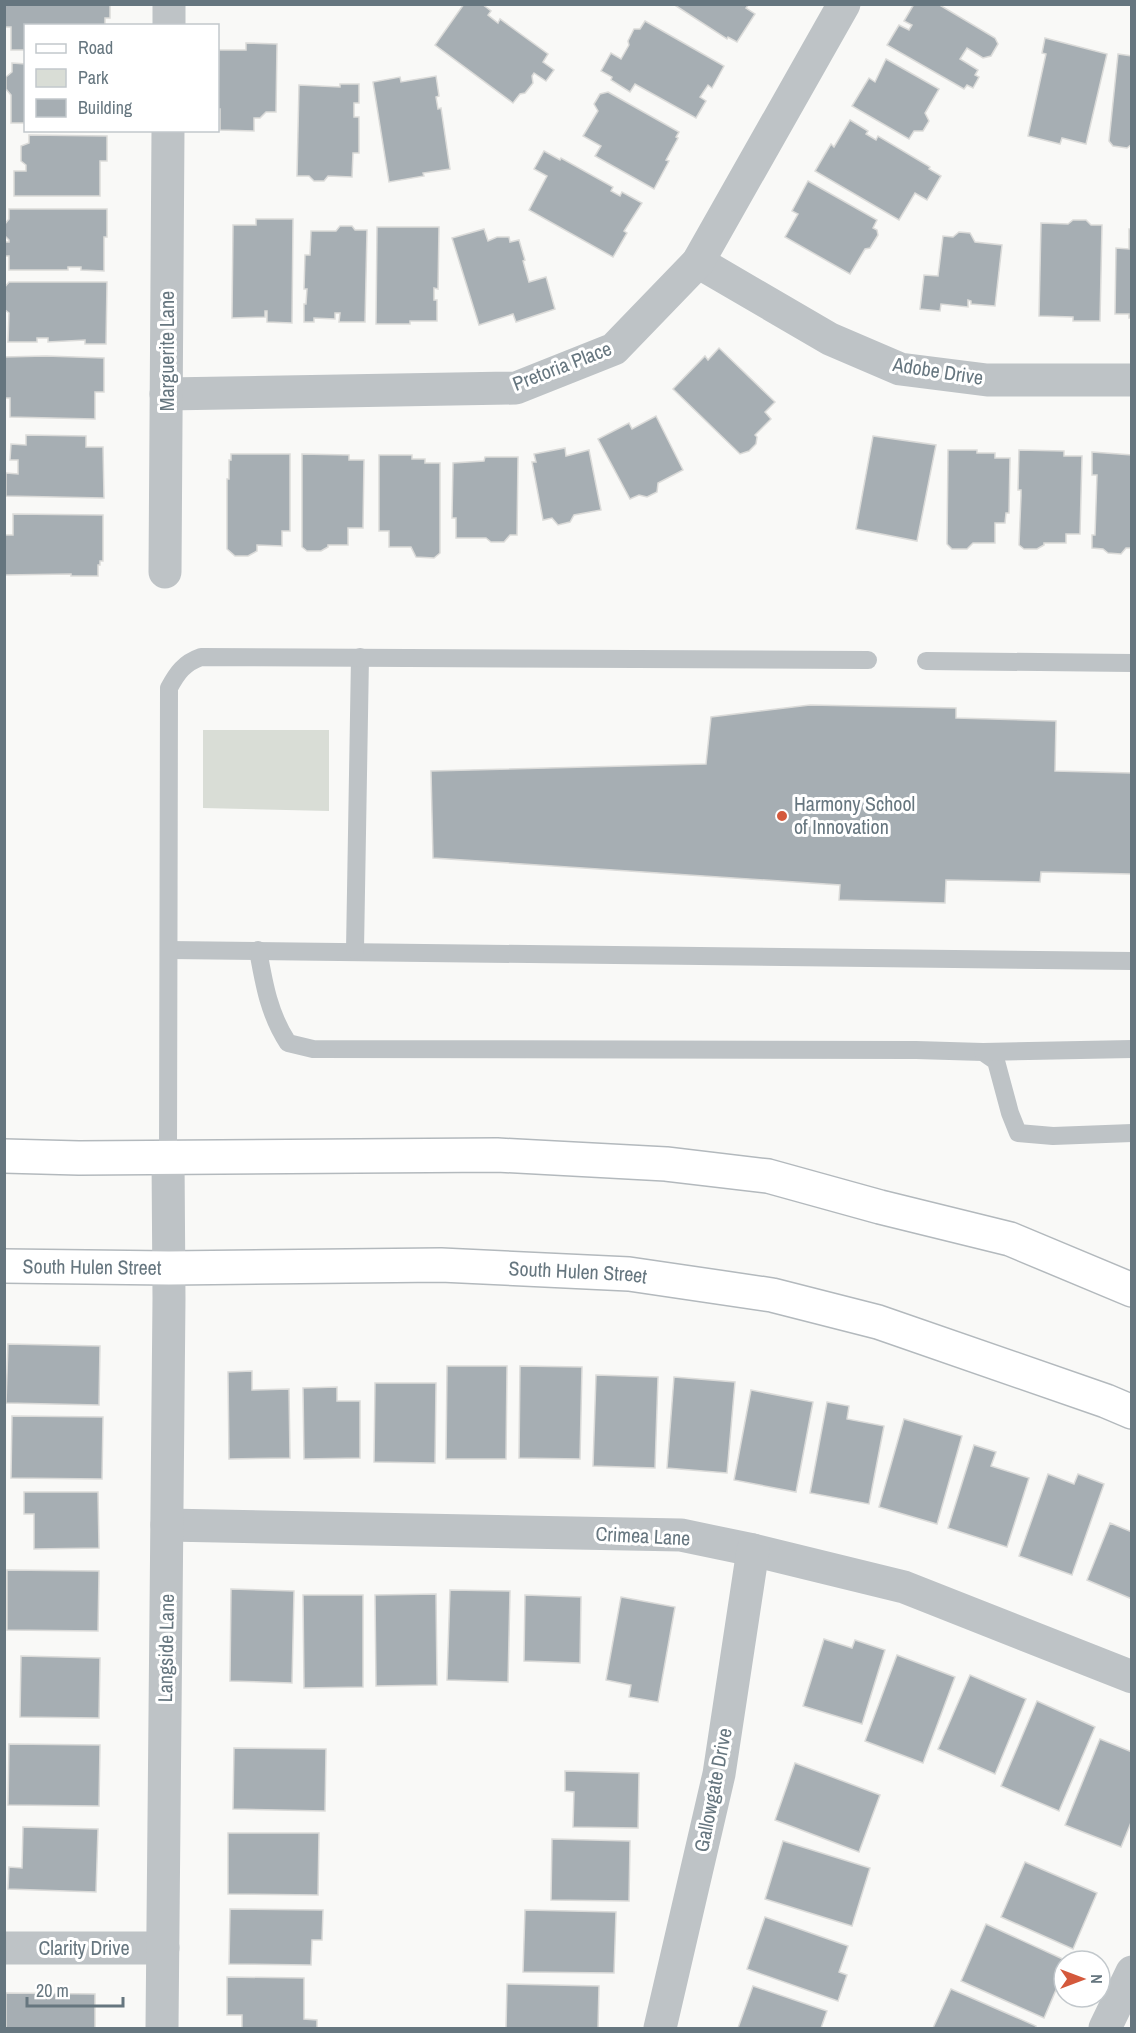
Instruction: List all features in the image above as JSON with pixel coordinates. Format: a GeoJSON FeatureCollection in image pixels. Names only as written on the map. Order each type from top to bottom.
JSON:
{"type":"FeatureCollection","features":[{"type":"Feature","properties":{"kind":"main road"},"geometry":{"type":"LineString","coordinates":[[4,1156],[497,1155],[666,1164],[768,1176],[1010,1239],[1131,1290]]}},
{"type":"Feature","properties":{"kind":"main road","name":"South Hulen Street"},"geometry":{"type":"LineString","coordinates":[[4,1266],[170,1268],[441,1265],[629,1274],[772,1295],[878,1322],[1106,1401],[1131,1412]]}},
{"type":"Feature","properties":{"kind":"street"},"geometry":{"type":"LineString","coordinates":[[169,4],[169,24]]}},
{"type":"Feature","properties":{"kind":"street","name":"Pretoria Place"},"geometry":{"type":"LineString","coordinates":[[166,394],[516,388],[615,349],[698,262],[844,4]]}},
{"type":"Feature","properties":{"kind":"street","name":"Marguerite Lane"},"geometry":{"type":"LineString","coordinates":[[165,572],[168,132]]}},
{"type":"Feature","properties":{"kind":"street","name":"Adobe Drive"},"geometry":{"type":"LineString","coordinates":[[698,262],[830,339],[900,369],[987,380],[1131,380]]}},
{"type":"Feature","properties":{"kind":"street","name":"Langside Lane"},"geometry":{"type":"LineString","coordinates":[[162,2028],[170,1268],[168,1157]]}},
{"type":"Feature","properties":{"kind":"street","name":"Crimea Lane"},"geometry":{"type":"LineString","coordinates":[[167,1525],[681,1535],[904,1587],[1131,1677]]}},
{"type":"Feature","properties":{"kind":"street","name":"Gallowgate Drive"},"geometry":{"type":"LineString","coordinates":[[660,2028],[719,1773],[753,1550]]}},
{"type":"Feature","properties":{"kind":"street","name":"Clarity Drive"},"geometry":{"type":"LineString","coordinates":[[4,1948],[163,1948]]}},
{"type":"Feature","properties":{"kind":"street"},"geometry":{"type":"LineString","coordinates":[[1105,2028],[1131,1972]]}},
{"type":"Feature","properties":{"kind":"lane"},"geometry":{"type":"LineString","coordinates":[[168,1157],[170,688],[178,671],[190,661],[201,657],[868,660]]}},
{"type":"Feature","properties":{"kind":"lane"},"geometry":{"type":"LineString","coordinates":[[355,951],[360,657]]}},
{"type":"Feature","properties":{"kind":"lane"},"geometry":{"type":"LineString","coordinates":[[926,661],[1131,663]]}},
{"type":"Feature","properties":{"kind":"lane"},"geometry":{"type":"LineString","coordinates":[[169,950],[1131,961]]}},
{"type":"Feature","properties":{"kind":"lane"},"geometry":{"type":"LineString","coordinates":[[258,951],[267,997],[276,1025],[288,1043],[313,1049],[983,1052],[1131,1050]]}},
{"type":"Feature","properties":{"kind":"lane"},"geometry":{"type":"LineString","coordinates":[[983,1052],[996,1061],[1010,1113],[1018,1132],[1053,1136],[1131,1133]]}},
{"type":"Feature","properties":{"kind":"green space"},"geometry":{"type":"Polygon","coordinates":[[[203,730],[329,730],[329,811],[203,808],[203,730]]]}},
{"type":"Feature","properties":{"kind":"building"},"geometry":{"type":"Polygon","coordinates":[[[5,4],[110,4],[110,18],[105,18],[105,24],[24,24],[24,50],[11,50],[11,27],[5,27],[5,4]]]}},
{"type":"Feature","properties":{"kind":"building"},"geometry":{"type":"Polygon","coordinates":[[[464,4],[482,4],[491,11],[488,15],[498,23],[500,19],[548,54],[543,62],[554,70],[546,81],[534,73],[533,83],[513,103],[435,45],[464,4]]]}},
{"type":"Feature","properties":{"kind":"building"},"geometry":{"type":"Polygon","coordinates":[[[673,4],[749,4],[746,8],[755,14],[737,42],[728,37],[727,39],[673,4]]]}},
{"type":"Feature","properties":{"kind":"building"},"geometry":{"type":"Polygon","coordinates":[[[914,4],[938,4],[995,38],[998,44],[991,56],[983,58],[967,48],[960,59],[978,70],[975,75],[979,77],[973,88],[967,85],[964,89],[887,45],[899,25],[909,30],[912,25],[904,21],[914,4]]]}},
{"type":"Feature","properties":{"kind":"building"},"geometry":{"type":"Polygon","coordinates":[[[645,21],[724,66],[712,88],[708,85],[700,97],[706,101],[696,118],[635,84],[630,92],[601,71],[611,53],[621,59],[634,29],[640,29],[645,21]]]}},
{"type":"Feature","properties":{"kind":"building"},"geometry":{"type":"Polygon","coordinates":[[[1045,38],[1107,54],[1086,144],[1062,138],[1060,144],[1028,136],[1046,54],[1042,53],[1045,38]]]}},
{"type":"Feature","properties":{"kind":"building"},"geometry":{"type":"Polygon","coordinates":[[[246,43],[277,44],[276,112],[266,112],[260,118],[254,118],[254,131],[220,130],[219,50],[246,50],[246,43]]]}},
{"type":"Feature","properties":{"kind":"building"},"geometry":{"type":"Polygon","coordinates":[[[1118,54],[1132,56],[1132,144],[1127,148],[1113,146],[1109,141],[1118,54]]]}},
{"type":"Feature","properties":{"kind":"building"},"geometry":{"type":"Polygon","coordinates":[[[886,59],[939,89],[925,113],[929,121],[923,131],[914,131],[909,139],[852,106],[869,78],[875,82],[886,59]]]}},
{"type":"Feature","properties":{"kind":"building"},"geometry":{"type":"Polygon","coordinates":[[[12,63],[24,64],[24,123],[11,123],[11,95],[6,89],[6,77],[12,72],[12,63]]]}},
{"type":"Feature","properties":{"kind":"building"},"geometry":{"type":"Polygon","coordinates":[[[436,76],[439,96],[436,97],[438,109],[441,108],[450,169],[389,182],[373,82],[400,77],[401,82],[436,76]]]}},
{"type":"Feature","properties":{"kind":"building"},"geometry":{"type":"Polygon","coordinates":[[[340,84],[359,84],[359,103],[354,103],[354,117],[359,117],[359,153],[353,153],[352,177],[328,176],[324,181],[314,181],[309,176],[297,176],[299,85],[340,87],[340,84]]]}},
{"type":"Feature","properties":{"kind":"building"},"geometry":{"type":"Polygon","coordinates":[[[608,92],[679,132],[666,160],[669,161],[654,189],[595,156],[601,146],[583,136],[598,111],[594,104],[600,94],[608,92]]]}},
{"type":"Feature","properties":{"kind":"building"},"geometry":{"type":"Polygon","coordinates":[[[850,120],[868,131],[866,134],[876,140],[878,136],[941,176],[927,200],[915,193],[899,220],[815,171],[831,144],[834,147],[850,120]]]}},
{"type":"Feature","properties":{"kind":"building"},"geometry":{"type":"Polygon","coordinates":[[[29,135],[107,136],[107,161],[100,161],[100,196],[14,196],[14,171],[26,171],[26,165],[21,161],[21,146],[29,143],[29,135]]]}},
{"type":"Feature","properties":{"kind":"building"},"geometry":{"type":"Polygon","coordinates":[[[544,151],[613,187],[611,191],[620,196],[622,192],[642,203],[624,231],[627,233],[613,257],[529,210],[547,176],[534,169],[544,151]]]}},
{"type":"Feature","properties":{"kind":"building"},"geometry":{"type":"Polygon","coordinates":[[[808,181],[877,220],[873,228],[877,230],[878,235],[870,248],[865,249],[850,274],[785,237],[798,214],[792,211],[808,181]]]}},
{"type":"Feature","properties":{"kind":"building"},"geometry":{"type":"Polygon","coordinates":[[[9,209],[107,209],[104,271],[81,270],[81,267],[68,267],[68,270],[9,270],[9,256],[4,256],[4,242],[9,242],[5,236],[5,224],[9,219],[9,209]]]}},
{"type":"Feature","properties":{"kind":"building"},"geometry":{"type":"Polygon","coordinates":[[[256,219],[293,219],[292,323],[267,322],[267,311],[265,311],[265,317],[232,318],[233,225],[256,225],[256,219]]]}},
{"type":"Feature","properties":{"kind":"building"},"geometry":{"type":"Polygon","coordinates":[[[1073,220],[1086,220],[1091,225],[1102,225],[1100,321],[1073,321],[1073,317],[1039,316],[1041,223],[1068,224],[1073,220]]]}},
{"type":"Feature","properties":{"kind":"building"},"geometry":{"type":"Polygon","coordinates":[[[340,226],[367,230],[365,322],[339,322],[340,313],[335,313],[335,319],[314,318],[314,322],[304,322],[307,289],[304,289],[305,255],[310,255],[311,231],[336,231],[340,226]]]}},
{"type":"Feature","properties":{"kind":"building"},"geometry":{"type":"Polygon","coordinates":[[[377,227],[439,227],[438,289],[434,288],[434,300],[437,300],[437,321],[376,324],[377,227]]]}},
{"type":"Feature","properties":{"kind":"building"},"geometry":{"type":"Polygon","coordinates":[[[484,229],[488,241],[497,237],[509,237],[510,242],[519,240],[529,282],[546,277],[555,309],[516,322],[513,314],[479,325],[452,238],[484,229]]]}},
{"type":"Feature","properties":{"kind":"building"},"geometry":{"type":"Polygon","coordinates":[[[1129,229],[1132,229],[1132,318],[1129,318],[1129,314],[1115,314],[1116,248],[1129,249],[1129,229]]]}},
{"type":"Feature","properties":{"kind":"building"},"geometry":{"type":"Polygon","coordinates":[[[959,232],[970,233],[975,242],[1002,245],[995,306],[971,304],[968,300],[968,307],[941,304],[940,311],[920,309],[924,275],[938,276],[943,236],[953,237],[959,232]]]}},
{"type":"Feature","properties":{"kind":"building"},"geometry":{"type":"Polygon","coordinates":[[[9,282],[107,282],[106,344],[85,344],[85,340],[48,342],[48,338],[37,338],[37,342],[8,342],[9,313],[4,309],[4,288],[9,282]]]}},
{"type":"Feature","properties":{"kind":"building"},"geometry":{"type":"Polygon","coordinates":[[[719,348],[775,402],[765,412],[771,419],[755,435],[756,444],[749,451],[740,454],[673,389],[705,356],[708,360],[719,348]]]}},
{"type":"Feature","properties":{"kind":"building"},"geometry":{"type":"Polygon","coordinates":[[[4,357],[104,358],[104,392],[95,392],[95,419],[10,417],[10,398],[4,398],[4,357]]]}},
{"type":"Feature","properties":{"kind":"building"},"geometry":{"type":"Polygon","coordinates":[[[656,416],[683,470],[658,483],[657,492],[647,497],[639,495],[630,499],[598,439],[629,423],[632,429],[656,416]]]}},
{"type":"Feature","properties":{"kind":"building"},"geometry":{"type":"Polygon","coordinates":[[[26,435],[86,436],[86,447],[103,447],[104,498],[6,496],[6,473],[18,474],[18,460],[10,460],[11,444],[26,445],[26,435]]]}},
{"type":"Feature","properties":{"kind":"building"},"geometry":{"type":"Polygon","coordinates":[[[873,436],[936,445],[917,541],[856,529],[873,436]]]}},
{"type":"Feature","properties":{"kind":"building"},"geometry":{"type":"Polygon","coordinates":[[[565,448],[566,456],[589,450],[601,510],[574,515],[570,522],[558,525],[552,518],[543,520],[532,462],[536,462],[534,454],[565,448]]]}},
{"type":"Feature","properties":{"kind":"building"},"geometry":{"type":"Polygon","coordinates":[[[948,450],[977,450],[977,453],[995,453],[995,458],[1010,458],[1009,513],[1006,513],[1005,523],[995,523],[995,543],[973,543],[967,549],[952,549],[947,544],[948,450]]]}},
{"type":"Feature","properties":{"kind":"building"},"geometry":{"type":"Polygon","coordinates":[[[1019,450],[1064,451],[1064,456],[1082,456],[1080,534],[1066,534],[1066,543],[1044,543],[1037,549],[1024,549],[1019,545],[1021,490],[1018,490],[1019,450]]]}},
{"type":"Feature","properties":{"kind":"building"},"geometry":{"type":"Polygon","coordinates":[[[1092,452],[1132,455],[1132,548],[1126,548],[1121,554],[1092,548],[1092,535],[1095,535],[1097,475],[1092,475],[1092,452]]]}},
{"type":"Feature","properties":{"kind":"building"},"geometry":{"type":"Polygon","coordinates":[[[231,454],[290,454],[290,531],[282,531],[282,546],[257,545],[257,551],[248,556],[235,556],[227,549],[227,479],[229,479],[231,454]]]}},
{"type":"Feature","properties":{"kind":"building"},"geometry":{"type":"Polygon","coordinates":[[[302,454],[349,455],[349,460],[364,460],[363,528],[348,528],[348,545],[328,545],[321,551],[307,551],[302,547],[302,454]]]}},
{"type":"Feature","properties":{"kind":"building"},"geometry":{"type":"Polygon","coordinates":[[[379,455],[412,455],[412,459],[425,459],[425,463],[440,463],[440,553],[434,558],[416,557],[411,547],[389,547],[389,531],[379,531],[379,455]]]}},
{"type":"Feature","properties":{"kind":"building"},"geometry":{"type":"Polygon","coordinates":[[[485,457],[518,457],[517,535],[510,535],[504,542],[491,542],[486,538],[456,538],[456,518],[452,518],[453,463],[484,461],[485,457]]]}},
{"type":"Feature","properties":{"kind":"building"},"geometry":{"type":"Polygon","coordinates":[[[13,514],[103,515],[103,561],[100,561],[98,565],[98,576],[4,575],[4,535],[13,535],[13,514]]]}},
{"type":"Feature","properties":{"kind":"building","name":"Harmony School of Innovation"},"geometry":{"type":"Polygon","coordinates":[[[810,705],[956,708],[956,718],[1056,721],[1055,771],[1132,773],[1132,874],[1041,872],[1040,882],[946,880],[945,903],[839,900],[840,885],[433,858],[431,771],[706,764],[711,717],[810,705]]]}},
{"type":"Feature","properties":{"kind":"building"},"geometry":{"type":"Polygon","coordinates":[[[8,1344],[100,1346],[99,1405],[6,1403],[8,1344]]]}},
{"type":"Feature","properties":{"kind":"building"},"geometry":{"type":"Polygon","coordinates":[[[447,1366],[507,1366],[506,1459],[446,1459],[447,1366]]]}},
{"type":"Feature","properties":{"kind":"building"},"geometry":{"type":"Polygon","coordinates":[[[520,1366],[582,1367],[580,1459],[519,1458],[520,1366]]]}},
{"type":"Feature","properties":{"kind":"building"},"geometry":{"type":"Polygon","coordinates":[[[252,1371],[252,1390],[289,1389],[290,1458],[229,1459],[228,1372],[252,1371]]]}},
{"type":"Feature","properties":{"kind":"building"},"geometry":{"type":"Polygon","coordinates":[[[596,1375],[658,1377],[655,1468],[593,1466],[596,1375]]]}},
{"type":"Feature","properties":{"kind":"building"},"geometry":{"type":"Polygon","coordinates":[[[674,1377],[735,1382],[727,1473],[667,1468],[674,1377]]]}},
{"type":"Feature","properties":{"kind":"building"},"geometry":{"type":"Polygon","coordinates":[[[375,1383],[436,1383],[435,1463],[374,1462],[375,1383]]]}},
{"type":"Feature","properties":{"kind":"building"},"geometry":{"type":"Polygon","coordinates":[[[337,1387],[337,1401],[360,1401],[360,1458],[304,1459],[303,1388],[337,1387]]]}},
{"type":"Feature","properties":{"kind":"building"},"geometry":{"type":"Polygon","coordinates":[[[751,1390],[813,1402],[796,1492],[734,1480],[751,1390]]]}},
{"type":"Feature","properties":{"kind":"building"},"geometry":{"type":"Polygon","coordinates":[[[827,1402],[849,1406],[847,1419],[884,1426],[869,1504],[810,1493],[827,1402]]]}},
{"type":"Feature","properties":{"kind":"building"},"geometry":{"type":"Polygon","coordinates":[[[12,1416],[103,1417],[102,1479],[11,1478],[12,1416]]]}},
{"type":"Feature","properties":{"kind":"building"},"geometry":{"type":"Polygon","coordinates":[[[904,1419],[962,1436],[937,1524],[879,1507],[904,1419]]]}},
{"type":"Feature","properties":{"kind":"building"},"geometry":{"type":"Polygon","coordinates":[[[974,1445],[996,1452],[991,1466],[1029,1478],[1007,1547],[948,1528],[974,1445]]]}},
{"type":"Feature","properties":{"kind":"building"},"geometry":{"type":"Polygon","coordinates":[[[1048,1474],[1074,1484],[1078,1474],[1104,1484],[1072,1575],[1019,1556],[1048,1474]]]}},
{"type":"Feature","properties":{"kind":"building"},"geometry":{"type":"Polygon","coordinates":[[[24,1492],[98,1492],[99,1548],[34,1549],[34,1514],[24,1514],[24,1492]]]}},
{"type":"Feature","properties":{"kind":"building"},"geometry":{"type":"Polygon","coordinates":[[[1110,1523],[1132,1532],[1132,1599],[1087,1580],[1110,1523]]]}},
{"type":"Feature","properties":{"kind":"building"},"geometry":{"type":"Polygon","coordinates":[[[7,1570],[99,1571],[98,1631],[7,1630],[7,1570]]]}},
{"type":"Feature","properties":{"kind":"building"},"geometry":{"type":"Polygon","coordinates":[[[231,1589],[294,1591],[292,1683],[230,1681],[231,1589]]]}},
{"type":"Feature","properties":{"kind":"building"},"geometry":{"type":"Polygon","coordinates":[[[450,1590],[510,1591],[508,1682],[447,1680],[450,1590]]]}},
{"type":"Feature","properties":{"kind":"building"},"geometry":{"type":"Polygon","coordinates":[[[436,1594],[437,1685],[376,1686],[375,1595],[436,1594]]]}},
{"type":"Feature","properties":{"kind":"building"},"geometry":{"type":"Polygon","coordinates":[[[303,1595],[363,1595],[363,1687],[304,1688],[303,1595]]]}},
{"type":"Feature","properties":{"kind":"building"},"geometry":{"type":"Polygon","coordinates":[[[525,1595],[581,1597],[580,1663],[524,1661],[525,1595]]]}},
{"type":"Feature","properties":{"kind":"building"},"geometry":{"type":"Polygon","coordinates":[[[621,1597],[675,1607],[658,1702],[629,1697],[631,1685],[606,1680],[621,1597]]]}},
{"type":"Feature","properties":{"kind":"building"},"geometry":{"type":"Polygon","coordinates":[[[824,1639],[852,1648],[855,1640],[885,1650],[862,1724],[803,1706],[824,1639]]]}},
{"type":"Feature","properties":{"kind":"building"},"geometry":{"type":"Polygon","coordinates":[[[897,1655],[955,1677],[923,1763],[865,1741],[897,1655]]]}},
{"type":"Feature","properties":{"kind":"building"},"geometry":{"type":"Polygon","coordinates":[[[21,1656],[100,1658],[99,1718],[20,1717],[21,1656]]]}},
{"type":"Feature","properties":{"kind":"building"},"geometry":{"type":"Polygon","coordinates":[[[970,1675],[1026,1699],[995,1774],[938,1749],[970,1675]]]}},
{"type":"Feature","properties":{"kind":"building"},"geometry":{"type":"Polygon","coordinates":[[[1037,1701],[1095,1727],[1059,1811],[1001,1786],[1037,1701]]]}},
{"type":"Feature","properties":{"kind":"building"},"geometry":{"type":"Polygon","coordinates":[[[1100,1739],[1132,1752],[1132,1820],[1121,1847],[1065,1825],[1100,1739]]]}},
{"type":"Feature","properties":{"kind":"building"},"geometry":{"type":"Polygon","coordinates":[[[9,1744],[100,1745],[99,1806],[8,1805],[9,1744]]]}},
{"type":"Feature","properties":{"kind":"building"},"geometry":{"type":"Polygon","coordinates":[[[234,1748],[326,1749],[325,1811],[233,1809],[234,1748]]]}},
{"type":"Feature","properties":{"kind":"building"},"geometry":{"type":"Polygon","coordinates":[[[795,1763],[880,1795],[859,1852],[775,1820],[795,1763]]]}},
{"type":"Feature","properties":{"kind":"building"},"geometry":{"type":"Polygon","coordinates":[[[565,1771],[639,1773],[638,1828],[573,1827],[574,1792],[565,1791],[565,1771]]]}},
{"type":"Feature","properties":{"kind":"building"},"geometry":{"type":"Polygon","coordinates":[[[23,1827],[98,1829],[96,1892],[8,1889],[9,1867],[22,1868],[23,1827]]]}},
{"type":"Feature","properties":{"kind":"building"},"geometry":{"type":"Polygon","coordinates":[[[228,1833],[319,1833],[318,1895],[228,1894],[228,1833]]]}},
{"type":"Feature","properties":{"kind":"building"},"geometry":{"type":"Polygon","coordinates":[[[552,1839],[630,1841],[629,1901],[551,1900],[552,1839]]]}},
{"type":"Feature","properties":{"kind":"building"},"geometry":{"type":"Polygon","coordinates":[[[783,1841],[870,1868],[852,1926],[765,1899],[783,1841]]]}},
{"type":"Feature","properties":{"kind":"building"},"geometry":{"type":"Polygon","coordinates":[[[1025,1862],[1097,1893],[1073,1949],[1001,1917],[1025,1862]]]}},
{"type":"Feature","properties":{"kind":"building"},"geometry":{"type":"Polygon","coordinates":[[[230,1909],[323,1910],[322,1940],[312,1940],[311,1965],[229,1964],[230,1909]]]}},
{"type":"Feature","properties":{"kind":"building"},"geometry":{"type":"Polygon","coordinates":[[[525,1910],[616,1912],[614,1973],[523,1972],[525,1910]]]}},
{"type":"Feature","properties":{"kind":"building"},"geometry":{"type":"Polygon","coordinates":[[[765,1917],[848,1946],[839,1972],[847,1975],[838,2001],[747,1969],[765,1917]]]}},
{"type":"Feature","properties":{"kind":"building"},"geometry":{"type":"Polygon","coordinates":[[[986,1924],[1052,1954],[1052,1999],[1044,2018],[961,1981],[986,1924]]]}},
{"type":"Feature","properties":{"kind":"building"},"geometry":{"type":"Polygon","coordinates":[[[227,1977],[304,1978],[304,2019],[317,2020],[317,2028],[242,2028],[242,2015],[227,2015],[227,1977]]]}},
{"type":"Feature","properties":{"kind":"building"},"geometry":{"type":"Polygon","coordinates":[[[507,1984],[599,1986],[598,2028],[506,2028],[507,1984]]]}},
{"type":"Feature","properties":{"kind":"building"},"geometry":{"type":"Polygon","coordinates":[[[753,1986],[827,2011],[821,2028],[738,2028],[753,1986]]]}},
{"type":"Feature","properties":{"kind":"building"},"geometry":{"type":"Polygon","coordinates":[[[951,1989],[1036,2026],[1035,2028],[933,2028],[951,1989]]]}},
{"type":"Feature","properties":{"kind":"building"},"geometry":{"type":"Polygon","coordinates":[[[6,1993],[95,1994],[95,2028],[6,2028],[6,1993]]]}},
{"type":"Feature","properties":{"kind":"place","name":"Harmony School of Innovation"},"geometry":{"type":"Point","coordinates":[782,816]}}]}
